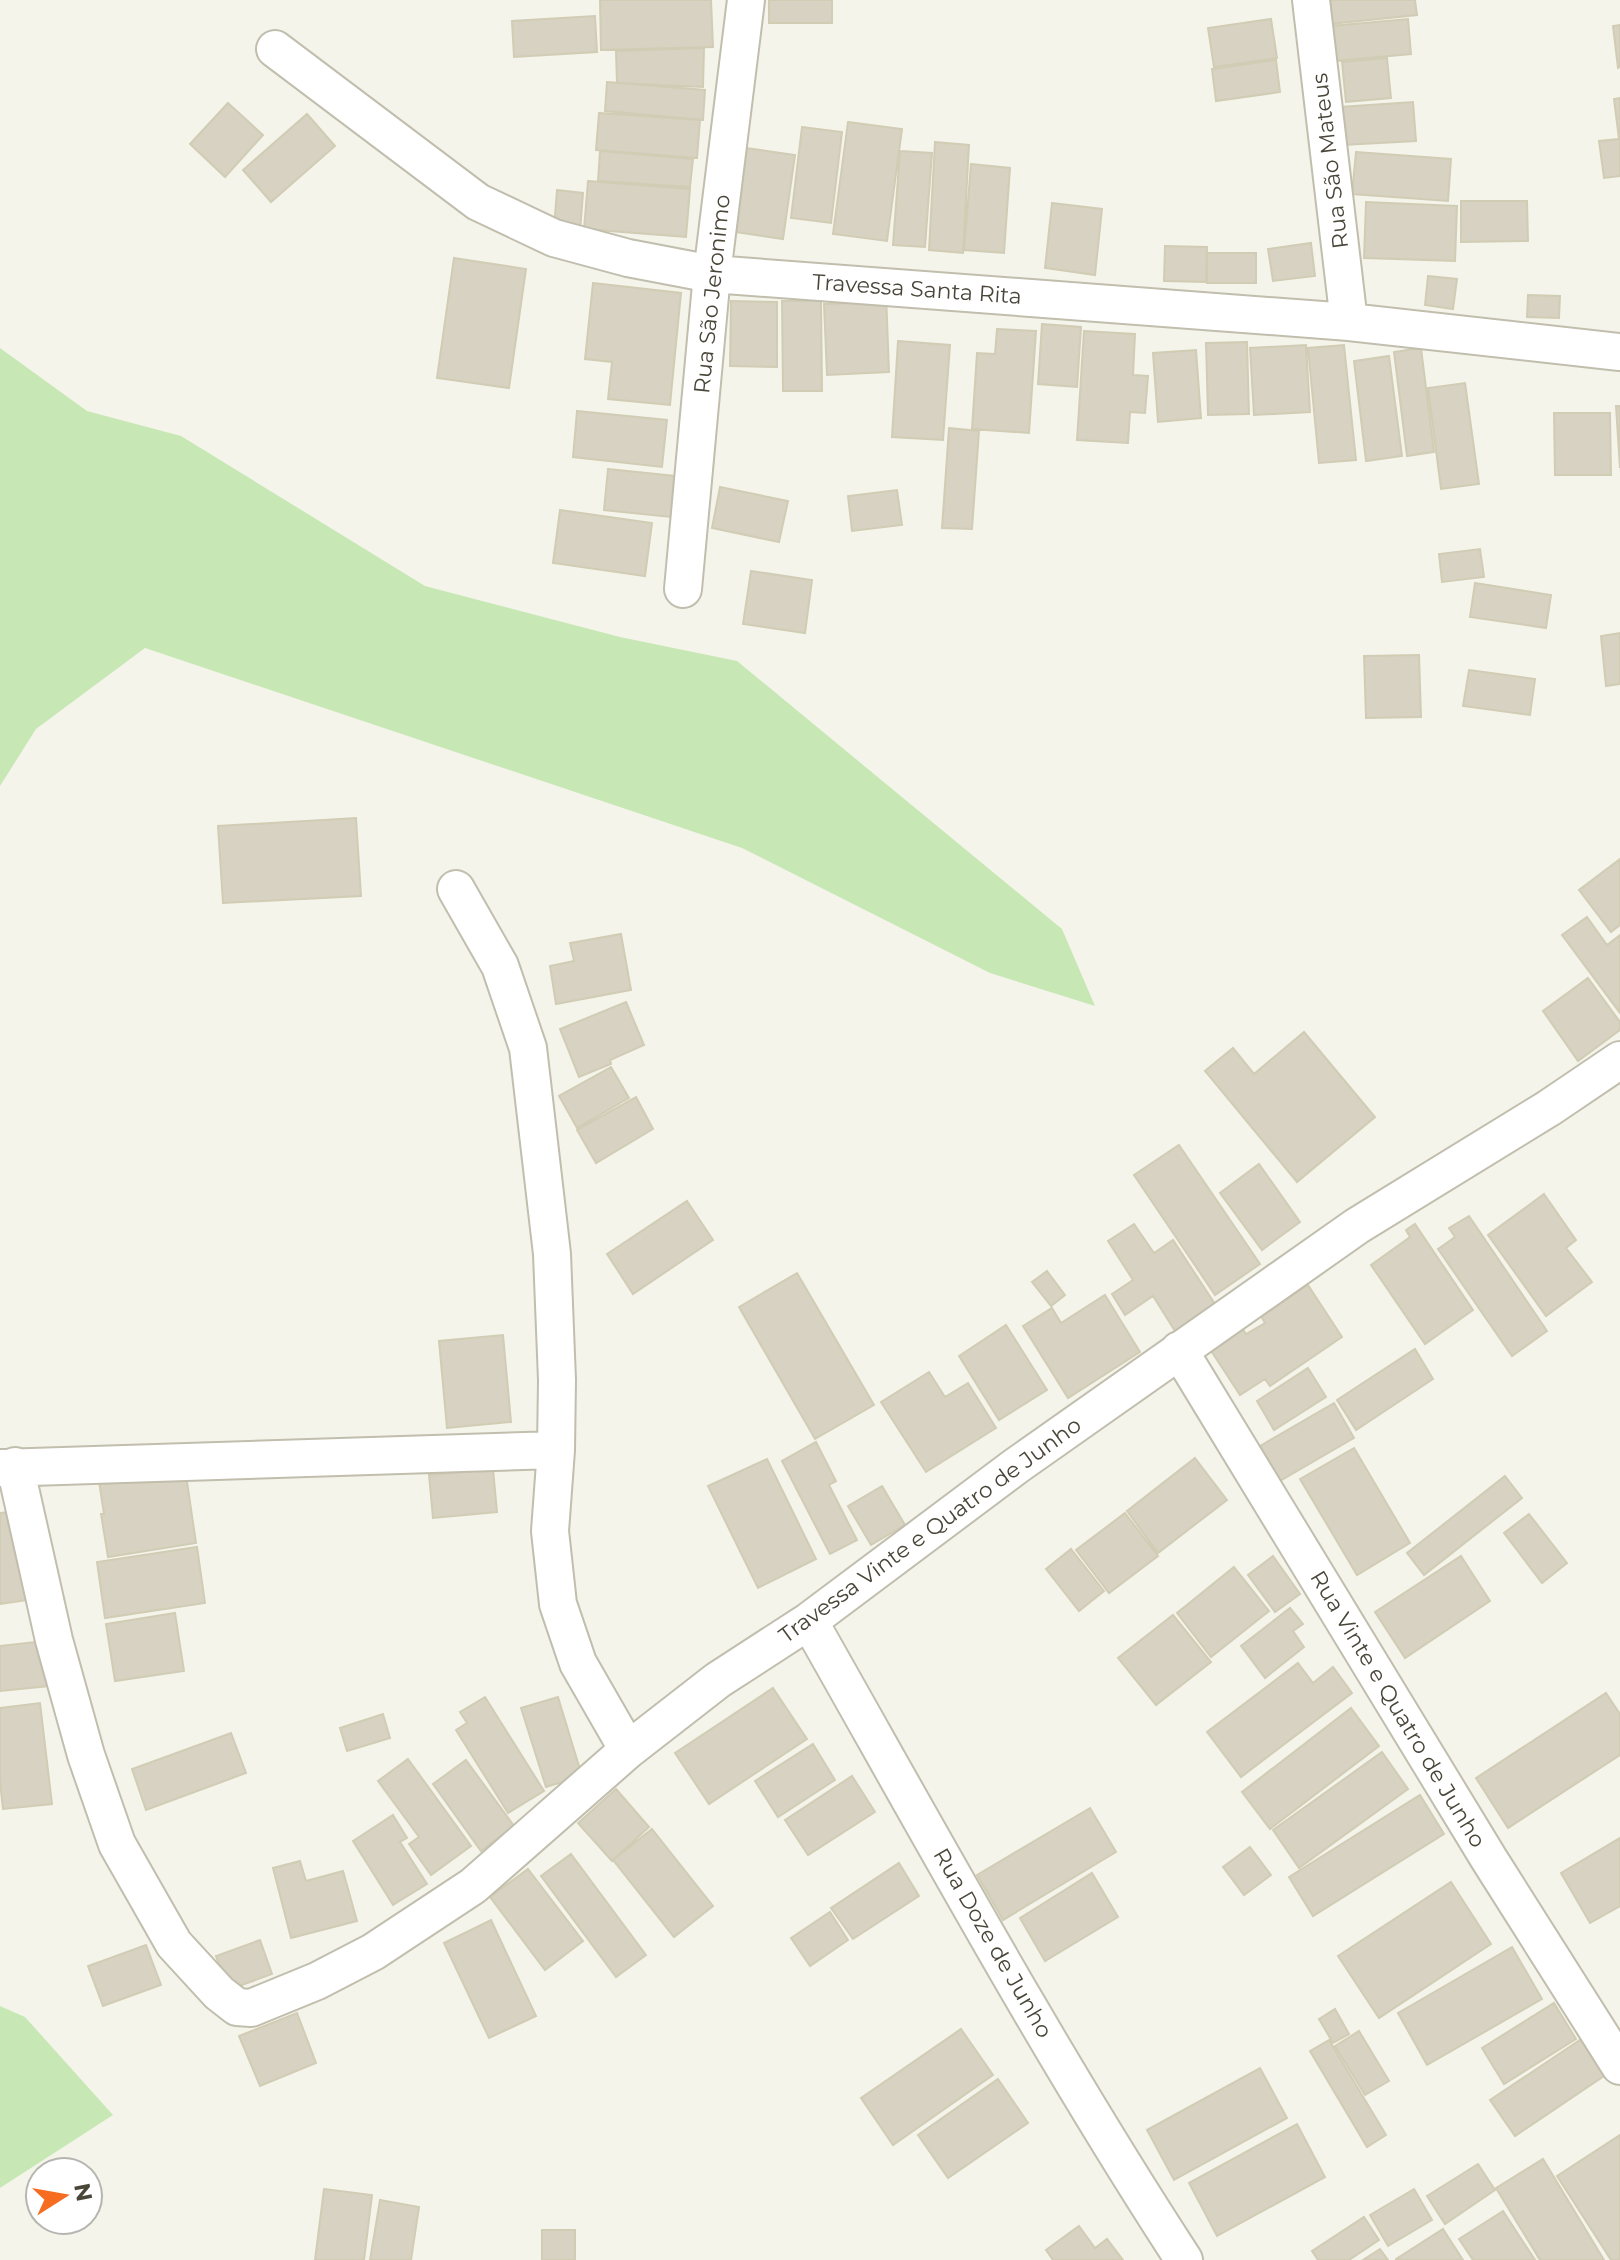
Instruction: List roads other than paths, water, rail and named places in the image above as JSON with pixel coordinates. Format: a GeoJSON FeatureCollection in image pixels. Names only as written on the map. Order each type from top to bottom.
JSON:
{"type":"FeatureCollection","features":[{"type":"Feature","properties":{"kind":"street","name":"Rua São Jeronimo"},"geometry":{"type":"LineString","coordinates":[[683,589],[712,274],[746,0]]}},
{"type":"Feature","properties":{"kind":"street","name":"Rua São Mateus"},"geometry":{"type":"LineString","coordinates":[[1311,0],[1349,322]]}},
{"type":"Feature","properties":{"kind":"street","name":"Travessa Santa Rita"},"geometry":{"type":"LineString","coordinates":[[275,49],[478,202],[554,238],[628,258],[712,274],[1349,322],[1620,352]]}},
{"type":"Feature","properties":{"kind":"street"},"geometry":{"type":"LineString","coordinates":[[456,889],[500,966],[528,1048],[552,1254],[557,1380],[550,1531],[558,1604],[578,1663],[628,1750]]}},
{"type":"Feature","properties":{"kind":"street","name":"Travessa Vinte e Quatro de Junho"},"geometry":{"type":"LineString","coordinates":[[8,1467],[86,1755],[117,1844],[174,1944],[219,1993],[237,2007],[251,2008],[317,1981],[373,1952],[473,1886],[628,1750],[718,1680],[809,1621],[1016,1466],[1357,1226],[1549,1108],[1620,1060]]}},
{"type":"Feature","properties":{"kind":"street","name":"Rua Vinte e Quatro de Junho"},"geometry":{"type":"LineString","coordinates":[[1179,1350],[1497,1872],[1620,2066]]}},
{"type":"Feature","properties":{"kind":"street"},"geometry":{"type":"LineString","coordinates":[[8,1467],[556,1450]]}},
{"type":"Feature","properties":{"kind":"street","name":"Rua Doze de Junho"},"geometry":{"type":"LineString","coordinates":[[809,1621],[985,1932],[1132,2181],[1184,2260]]}}]}
